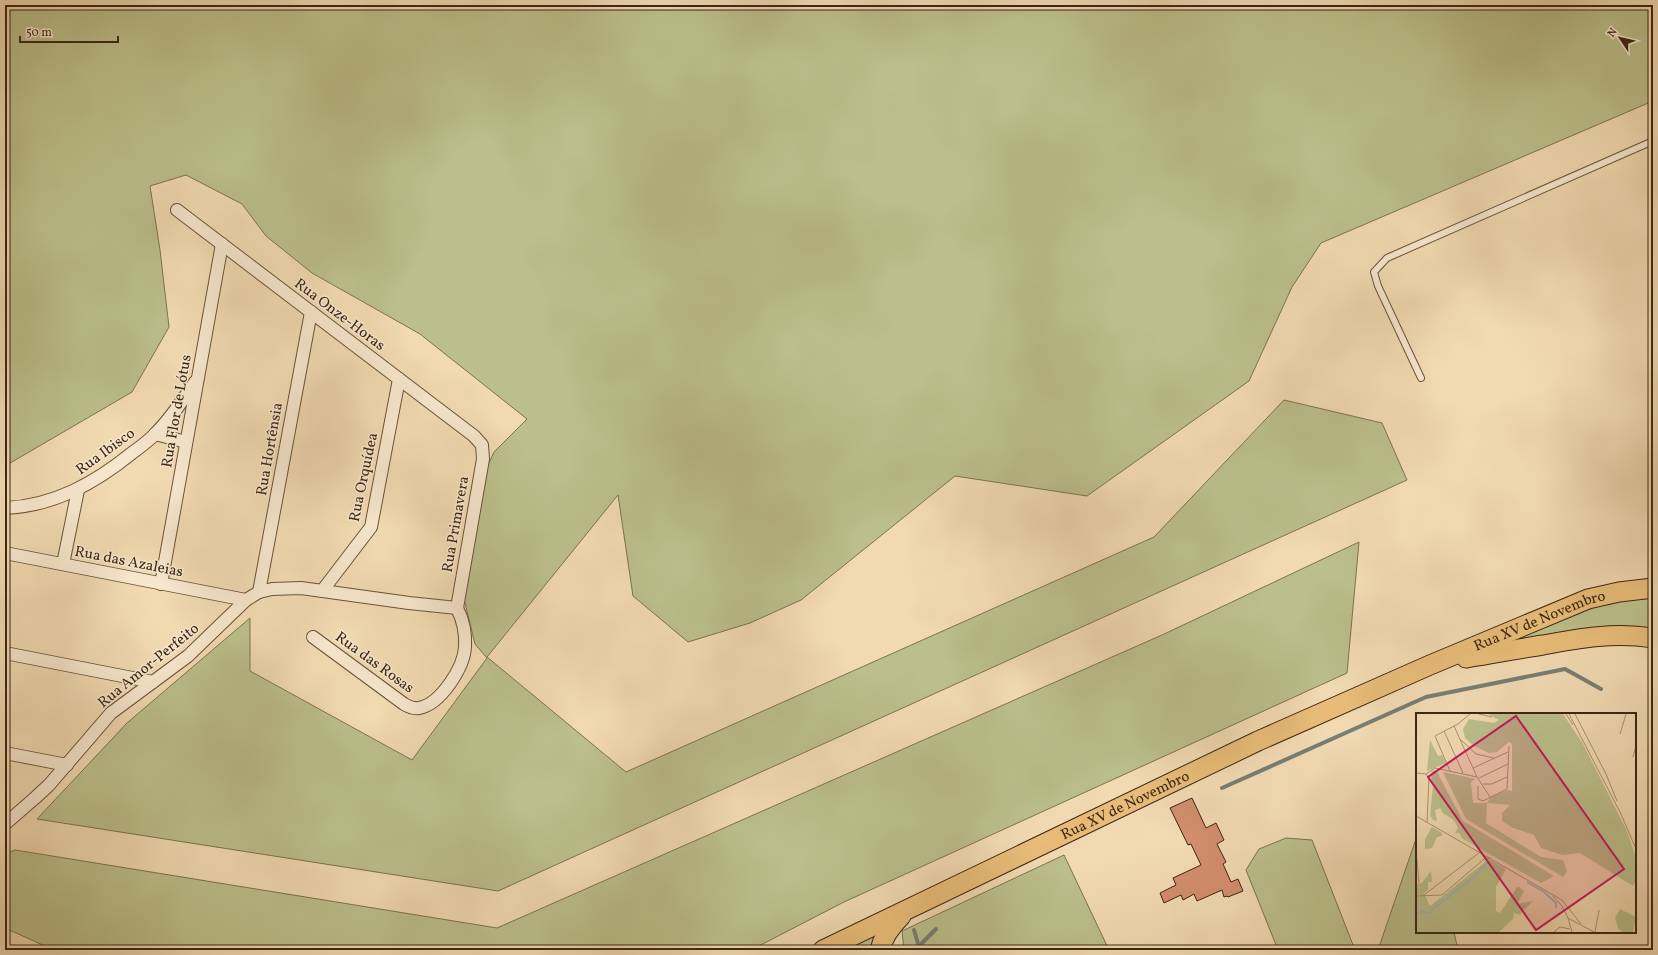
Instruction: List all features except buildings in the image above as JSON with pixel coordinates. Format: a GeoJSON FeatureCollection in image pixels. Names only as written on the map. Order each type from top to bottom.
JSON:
{"type":"FeatureCollection","features":[{"type":"Feature","properties":{"kind":"main road","name":"Rua XV de Novembro"},"geometry":{"type":"LineString","coordinates":[[823,950],[1251,745],[1430,665],[1588,599],[1619,592],[1653,588]]}},
{"type":"Feature","properties":{"kind":"main road","name":"Rua XV de Novembro"},"geometry":{"type":"LineString","coordinates":[[1430,665],[1593,637],[1635,635],[1653,638]]}},
{"type":"Feature","properties":{"kind":"main road"},"geometry":{"type":"LineString","coordinates":[[880,950],[882,940],[891,926],[906,911]]}},
{"type":"Feature","properties":{"kind":"street","name":"Rua Onze-Horas"},"geometry":{"type":"LineString","coordinates":[[177,210],[474,436],[482,446]]}},
{"type":"Feature","properties":{"kind":"street","name":"Rua Flor de Lótus"},"geometry":{"type":"LineString","coordinates":[[161,584],[222,244]]}},
{"type":"Feature","properties":{"kind":"street","name":"Rua Hortênsia"},"geometry":{"type":"LineString","coordinates":[[259,592],[311,312]]}},
{"type":"Feature","properties":{"kind":"street","name":"Rua Ibisco"},"geometry":{"type":"LineString","coordinates":[[5,508],[33,505],[56,499],[78,490],[121,462],[155,434],[173,413],[198,379]]}},
{"type":"Feature","properties":{"kind":"street","name":"Rua Orquídea"},"geometry":{"type":"LineString","coordinates":[[322,591],[371,527],[399,379]]}},
{"type":"Feature","properties":{"kind":"street"},"geometry":{"type":"LineString","coordinates":[[155,434],[186,442]]}},
{"type":"Feature","properties":{"kind":"street","name":"Rua Primavera"},"geometry":{"type":"LineString","coordinates":[[457,608],[483,459],[482,446]]}},
{"type":"Feature","properties":{"kind":"street"},"geometry":{"type":"LineString","coordinates":[[63,564],[78,490]]}},
{"type":"Feature","properties":{"kind":"street","name":"Rua das Azaleias"},"geometry":{"type":"LineString","coordinates":[[5,553],[246,600]]}},
{"type":"Feature","properties":{"kind":"street","name":"Rua Amor-Perfeito"},"geometry":{"type":"LineString","coordinates":[[5,824],[36,798],[112,713],[197,649],[246,600],[259,592],[285,588],[322,591],[457,608]]}},
{"type":"Feature","properties":{"kind":"street","name":"Rua das Rosas"},"geometry":{"type":"LineString","coordinates":[[313,637],[404,704],[411,708],[419,708],[426,705],[443,692],[451,683],[460,668],[465,648],[465,635],[462,620],[457,608]]}},
{"type":"Feature","properties":{"kind":"street"},"geometry":{"type":"LineString","coordinates":[[5,653],[153,682]]}},
{"type":"Feature","properties":{"kind":"street"},"geometry":{"type":"LineString","coordinates":[[5,753],[67,765]]}},
{"type":"Feature","properties":{"kind":"lane"},"geometry":{"type":"LineString","coordinates":[[1421,378],[1378,286],[1374,272],[1387,258],[1653,142]]}},
{"type":"Feature","properties":{"kind":"green space"},"geometry":{"type":"Polygon","coordinates":[[[5,5],[1653,5],[1653,101],[1321,243],[1292,287],[1249,381],[1087,496],[955,476],[801,600],[750,623],[688,642],[633,596],[618,495],[487,657],[626,772],[1154,537],[1284,400],[1382,423],[1407,480],[498,891],[37,819],[127,723],[250,618],[250,671],[412,760],[487,658],[475,644],[464,599],[488,465],[494,452],[527,419],[420,334],[312,273],[266,236],[242,204],[186,175],[150,186],[160,250],[169,327],[132,392],[5,466],[5,5]]]}},
{"type":"Feature","properties":{"kind":"green space"},"geometry":{"type":"Polygon","coordinates":[[[1359,542],[1347,673],[844,902],[751,950],[54,950],[5,928],[5,854],[15,850],[497,928],[1162,635],[1359,542]]]}},
{"type":"Feature","properties":{"kind":"green space"},"geometry":{"type":"Polygon","coordinates":[[[1653,595],[1653,630],[1512,645],[1512,639],[1600,604],[1653,595]]]}},
{"type":"Feature","properties":{"kind":"green space"},"geometry":{"type":"Polygon","coordinates":[[[1286,838],[1312,840],[1355,950],[1278,950],[1246,870],[1259,849],[1286,838]]]}},
{"type":"Feature","properties":{"kind":"green space"},"geometry":{"type":"Polygon","coordinates":[[[1416,839],[1416,933],[1454,933],[1458,950],[1378,950],[1416,839]]]}},
{"type":"Feature","properties":{"kind":"green space"},"geometry":{"type":"Polygon","coordinates":[[[1064,855],[1109,950],[904,950],[902,931],[1064,855]]]}},
{"type":"Feature","properties":{"kind":"green space"},"geometry":{"type":"Polygon","coordinates":[[[875,935],[870,950],[860,950],[848,946],[875,935]]]}},
{"type":"Feature","properties":{"kind":"waterway"},"geometry":{"type":"LineString","coordinates":[[1222,788],[1426,697],[1565,669],[1601,689]]}},
{"type":"Feature","properties":{"kind":"waterway"},"geometry":{"type":"LineString","coordinates":[[920,945],[936,929]]}},
{"type":"Feature","properties":{"kind":"waterway"},"geometry":{"type":"LineString","coordinates":[[914,930],[920,950]]}}]}
